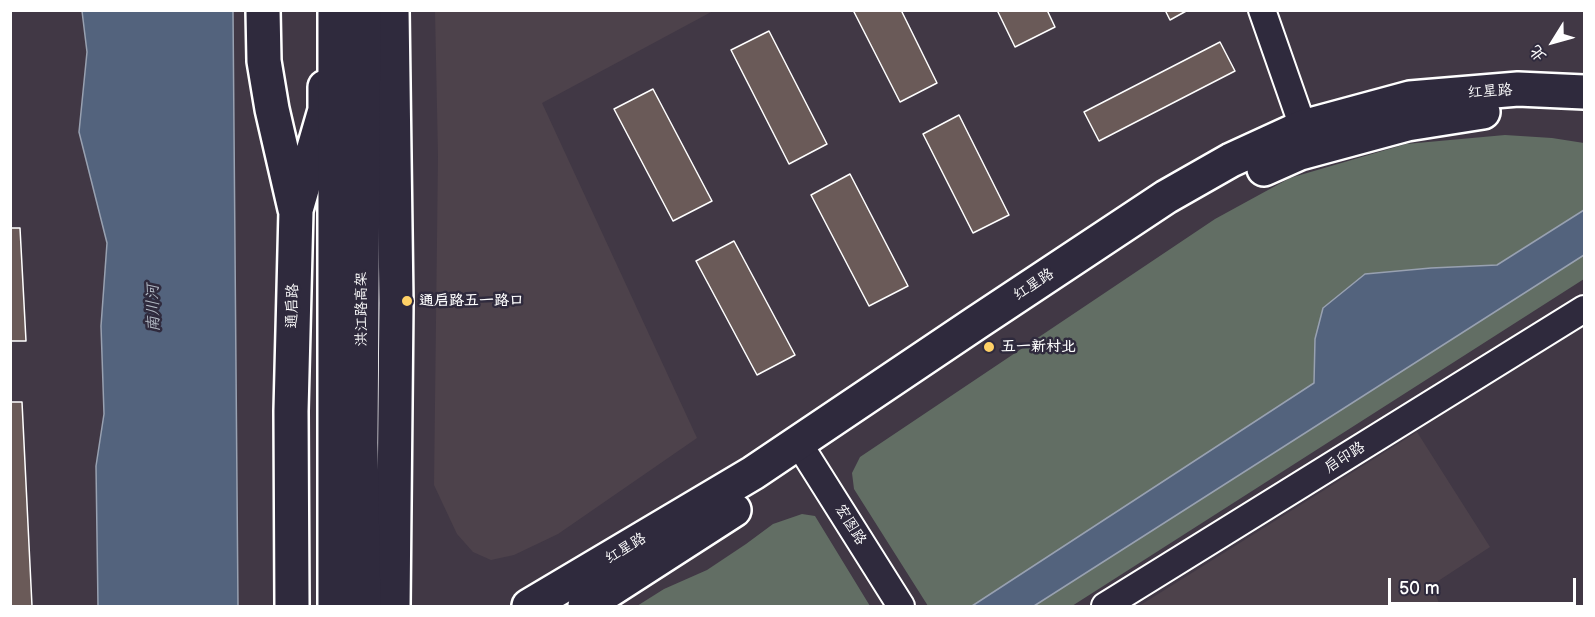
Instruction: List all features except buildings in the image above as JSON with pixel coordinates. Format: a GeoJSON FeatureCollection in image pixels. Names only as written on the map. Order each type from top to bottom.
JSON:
{"type":"FeatureCollection","features":[{"type":"Feature","properties":{"kind":"main road"},"geometry":{"type":"LineString","coordinates":[[262,10],[264,61],[270,99],[296,210]]}},
{"type":"Feature","properties":{"kind":"main road","name":"洪江路高架"},"geometry":{"type":"LineString","coordinates":[[364,10],[361,431],[364,606]]}},
{"type":"Feature","properties":{"kind":"main road"},"geometry":{"type":"LineString","coordinates":[[392,10],[396,303],[393,606]]}},
{"type":"Feature","properties":{"kind":"main road","name":"通启路"},"geometry":{"type":"LineString","coordinates":[[292,606],[291,411],[296,210],[325,110],[331,15]]}},
{"type":"Feature","properties":{"kind":"main road","name":"洪江路高架"},"geometry":{"type":"LineString","coordinates":[[331,15],[335,606]]}},
{"type":"Feature","properties":{"kind":"main road","name":"红星路"},"geometry":{"type":"LineString","coordinates":[[585,606],[804,452],[976,323],[1166,197],[1231,160],[1303,127],[1410,98],[1518,89],[1584,92]]}},
{"type":"Feature","properties":{"kind":"main road","name":"红星路"},"geometry":{"type":"LineString","coordinates":[[529,606],[753,473],[804,452],[985,339],[1163,223],[1228,185],[1300,153],[1407,124],[1516,107],[1584,113]]}},
{"type":"Feature","properties":{"kind":"street"},"geometry":{"type":"LineString","coordinates":[[1262,10],[1303,127]]}},
{"type":"Feature","properties":{"kind":"street","name":"启印路"},"geometry":{"type":"LineString","coordinates":[[1106,606],[1584,309]]}},
{"type":"Feature","properties":{"kind":"street","name":"宏图路"},"geometry":{"type":"LineString","coordinates":[[804,452],[901,606]]}},
{"type":"Feature","properties":{"kind":"shaded area"},"geometry":{"type":"Polygon","coordinates":[[[435,11],[713,11],[542,103],[697,438],[558,534],[514,555],[491,560],[473,552],[457,534],[434,485],[438,156],[435,11]]]}},
{"type":"Feature","properties":{"kind":"shaded area"},"geometry":{"type":"Polygon","coordinates":[[[1505,135],[1584,143],[1584,279],[1072,606],[928,606],[854,489],[852,473],[860,457],[1215,219],[1290,178],[1406,144],[1505,135]]]}},
{"type":"Feature","properties":{"kind":"shaded area"},"geometry":{"type":"Polygon","coordinates":[[[1417,432],[1490,547],[1432,585],[1440,606],[1139,606],[1417,432]]]}},
{"type":"Feature","properties":{"kind":"shaded area"},"geometry":{"type":"Polygon","coordinates":[[[802,514],[815,516],[870,606],[637,606],[664,589],[707,570],[773,524],[802,514]]]}},
{"type":"Feature","properties":{"kind":"water","name":"南川河"},"geometry":{"type":"Polygon","coordinates":[[[82,11],[233,11],[238,606],[98,606],[96,466],[104,414],[101,326],[107,243],[79,132],[87,52],[82,11]]]}},
{"type":"Feature","properties":{"kind":"water"},"geometry":{"type":"Polygon","coordinates":[[[1584,210],[1584,255],[1034,606],[972,606],[1314,383],[1315,339],[1323,308],[1365,274],[1497,265],[1584,210]]]}},
{"type":"Feature","properties":{"kind":"place","name":"通启路五一路口"},"geometry":{"type":"Point","coordinates":[407,301]}},
{"type":"Feature","properties":{"kind":"place","name":"五一新村北"},"geometry":{"type":"Point","coordinates":[989,347]}}]}
